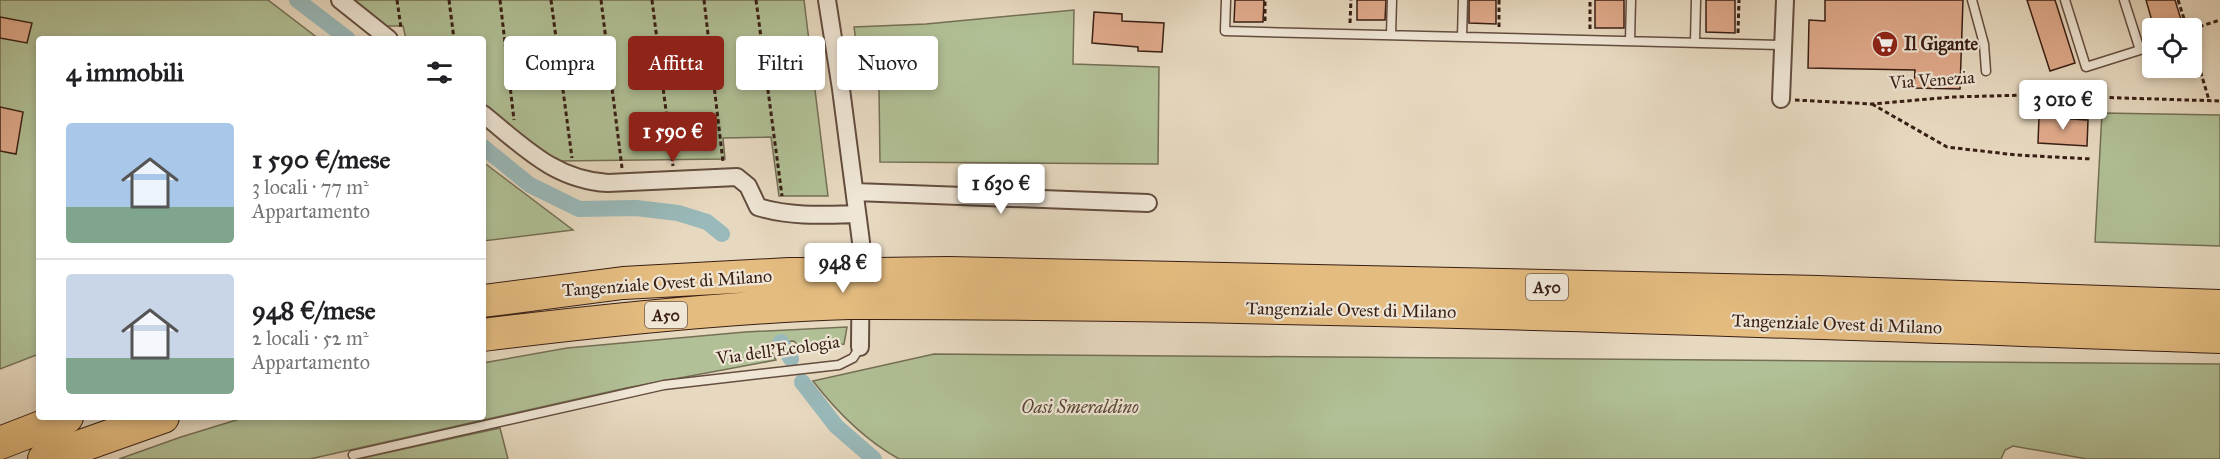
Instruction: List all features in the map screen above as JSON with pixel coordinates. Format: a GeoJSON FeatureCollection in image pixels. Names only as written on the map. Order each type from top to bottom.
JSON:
{"type":"FeatureCollection","features":[{"type":"Feature","properties":{"kind":"highway","name":"Tangenziale Ovest di Milano"},"geometry":{"type":"LineString","coordinates":[[486,335],[583,323],[772,306],[949,273],[1818,292],[2220,306]]}},
{"type":"Feature","properties":{"kind":"highway","name":"Tangenziale Ovest di Milano"},"geometry":{"type":"LineString","coordinates":[[486,301],[623,283],[789,274],[861,289],[1031,303],[1359,309],[2220,337]]}},
{"type":"Feature","properties":{"kind":"highway"},"geometry":{"type":"LineString","coordinates":[[5,441],[59,420]]}},
{"type":"Feature","properties":{"kind":"highway"},"geometry":{"type":"LineString","coordinates":[[44,459],[154,420]]}},
{"type":"Feature","properties":{"kind":"street"},"geometry":{"type":"LineString","coordinates":[[340,0],[395,34]]}},
{"type":"Feature","properties":{"kind":"street","name":"Via dell'Ecologia"},"geometry":{"type":"LineString","coordinates":[[827,0],[861,242],[860,347]]}},
{"type":"Feature","properties":{"kind":"street"},"geometry":{"type":"LineString","coordinates":[[1781,99],[1785,0]]}},
{"type":"Feature","properties":{"kind":"street"},"geometry":{"type":"LineString","coordinates":[[486,116],[544,163],[587,182],[737,177],[748,186],[758,207],[802,215],[857,214]]}},
{"type":"Feature","properties":{"kind":"street"},"geometry":{"type":"LineString","coordinates":[[855,192],[1148,203]]}},
{"type":"Feature","properties":{"kind":"lane"},"geometry":{"type":"LineString","coordinates":[[1226,0],[1225,31],[1783,45]]}},
{"type":"Feature","properties":{"kind":"lane"},"geometry":{"type":"LineString","coordinates":[[1391,35],[1392,0]]}},
{"type":"Feature","properties":{"kind":"lane"},"geometry":{"type":"LineString","coordinates":[[1462,37],[1463,0]]}},
{"type":"Feature","properties":{"kind":"lane"},"geometry":{"type":"LineString","coordinates":[[1630,41],[1631,0]]}},
{"type":"Feature","properties":{"kind":"lane"},"geometry":{"type":"LineString","coordinates":[[1695,42],[1696,0]]}},
{"type":"Feature","properties":{"kind":"lane"},"geometry":{"type":"LineString","coordinates":[[1972,0],[1984,44],[1986,71]]}},
{"type":"Feature","properties":{"kind":"lane"},"geometry":{"type":"LineString","coordinates":[[2065,0],[2086,67],[2140,50],[2124,0]]}},
{"type":"Feature","properties":{"kind":"lane","name":"Via dell'Ecologia"},"geometry":{"type":"LineString","coordinates":[[352,455],[664,385],[839,364],[853,358],[860,347]]}},
{"type":"Feature","properties":{"kind":"path"},"geometry":{"type":"LineString","coordinates":[[395,34],[398,0]]}},
{"type":"Feature","properties":{"kind":"path"},"geometry":{"type":"LineString","coordinates":[[449,0],[454,36]]}},
{"type":"Feature","properties":{"kind":"path"},"geometry":{"type":"LineString","coordinates":[[500,0],[517,141]]}},
{"type":"Feature","properties":{"kind":"path"},"geometry":{"type":"LineString","coordinates":[[551,0],[574,178]]}},
{"type":"Feature","properties":{"kind":"path"},"geometry":{"type":"LineString","coordinates":[[601,0],[624,182]]}},
{"type":"Feature","properties":{"kind":"path"},"geometry":{"type":"LineString","coordinates":[[652,0],[674,180]]}},
{"type":"Feature","properties":{"kind":"path"},"geometry":{"type":"LineString","coordinates":[[704,0],[725,178]]}},
{"type":"Feature","properties":{"kind":"path"},"geometry":{"type":"LineString","coordinates":[[756,0],[784,213]]}},
{"type":"Feature","properties":{"kind":"path"},"geometry":{"type":"LineString","coordinates":[[1264,32],[1265,0]]}},
{"type":"Feature","properties":{"kind":"path"},"geometry":{"type":"LineString","coordinates":[[1350,34],[1351,0]]}},
{"type":"Feature","properties":{"kind":"path"},"geometry":{"type":"LineString","coordinates":[[1498,38],[1499,0]]}},
{"type":"Feature","properties":{"kind":"path"},"geometry":{"type":"LineString","coordinates":[[1589,40],[1590,0]]}},
{"type":"Feature","properties":{"kind":"path"},"geometry":{"type":"LineString","coordinates":[[1737,43],[1739,0]]}},
{"type":"Feature","properties":{"kind":"path"},"geometry":{"type":"LineString","coordinates":[[2178,0],[2185,18]]}},
{"type":"Feature","properties":{"kind":"path"},"geometry":{"type":"LineString","coordinates":[[2202,25],[2220,20]]}},
{"type":"Feature","properties":{"kind":"path"},"geometry":{"type":"LineString","coordinates":[[2202,77],[2209,100]]}},
{"type":"Feature","properties":{"kind":"path","name":"Via Venezia"},"geometry":{"type":"LineString","coordinates":[[1781,99],[1872,104],[1952,97],[2027,95],[2220,101]]}},
{"type":"Feature","properties":{"kind":"path"},"geometry":{"type":"LineString","coordinates":[[1872,104],[1947,147],[2016,155],[2092,159]]}},
{"type":"Feature","properties":{"kind":"green space"},"geometry":{"type":"Polygon","coordinates":[[[0,0],[268,0],[315,36],[36,36],[36,355],[0,369],[0,0]]]}},
{"type":"Feature","properties":{"kind":"green space"},"geometry":{"type":"Polygon","coordinates":[[[349,0],[804,0],[808,36],[736,36],[736,90],[815,90],[828,196],[779,196],[771,137],[723,138],[725,159],[558,161],[486,109],[486,36],[405,36],[403,26],[380,26],[349,0]]]}},
{"type":"Feature","properties":{"kind":"green space"},"geometry":{"type":"Polygon","coordinates":[[[1074,10],[1073,64],[1159,67],[1158,164],[880,162],[879,90],[938,90],[938,36],[855,36],[854,27],[926,24],[1074,10]]]}},
{"type":"Feature","properties":{"kind":"green space"},"geometry":{"type":"Polygon","coordinates":[[[2102,113],[2220,115],[2220,246],[2095,242],[2102,113]]]}},
{"type":"Feature","properties":{"kind":"green space"},"geometry":{"type":"Polygon","coordinates":[[[486,164],[573,230],[486,241],[486,164]]]}},
{"type":"Feature","properties":{"kind":"green space"},"geometry":{"type":"Polygon","coordinates":[[[847,327],[844,344],[802,351],[794,341],[767,343],[776,360],[626,388],[486,419],[486,362],[567,348],[745,332],[847,327]]]}},
{"type":"Feature","properties":{"kind":"green space","name":"Oasi Smeraldino"},"geometry":{"type":"Polygon","coordinates":[[[934,354],[2220,364],[2220,459],[2087,459],[2013,446],[2005,450],[2001,459],[899,459],[852,424],[813,381],[934,354]]]}},
{"type":"Feature","properties":{"kind":"green space"},"geometry":{"type":"Polygon","coordinates":[[[236,420],[484,420],[310,459],[119,459],[236,420]]]}},
{"type":"Feature","properties":{"kind":"green space"},"geometry":{"type":"Polygon","coordinates":[[[500,428],[508,459],[361,459],[367,457],[500,428]]]}},
{"type":"Feature","properties":{"kind":"building"},"geometry":{"type":"Polygon","coordinates":[[[1235,0],[1264,0],[1263,22],[1234,22],[1235,0]]]}},
{"type":"Feature","properties":{"kind":"building"},"geometry":{"type":"Polygon","coordinates":[[[1357,0],[1386,0],[1385,20],[1357,20],[1357,0]]]}},
{"type":"Feature","properties":{"kind":"building"},"geometry":{"type":"Polygon","coordinates":[[[1469,0],[1496,0],[1496,24],[1469,23],[1469,0]]]}},
{"type":"Feature","properties":{"kind":"building"},"geometry":{"type":"Polygon","coordinates":[[[1595,0],[1624,0],[1624,28],[1595,28],[1595,0]]]}},
{"type":"Feature","properties":{"kind":"building"},"geometry":{"type":"Polygon","coordinates":[[[1706,0],[1735,0],[1735,33],[1706,32],[1706,0]]]}},
{"type":"Feature","properties":{"kind":"building","name":"Il Gigante"},"geometry":{"type":"Polygon","coordinates":[[[1825,0],[1963,0],[1960,89],[1914,88],[1915,70],[1808,68],[1809,20],[1825,21],[1825,0]]]}},
{"type":"Feature","properties":{"kind":"building"},"geometry":{"type":"Polygon","coordinates":[[[2027,0],[2055,0],[2075,63],[2050,71],[2027,0]]]}},
{"type":"Feature","properties":{"kind":"building"},"geometry":{"type":"Polygon","coordinates":[[[2146,0],[2175,0],[2181,18],[2151,18],[2146,0]]]}},
{"type":"Feature","properties":{"kind":"building"},"geometry":{"type":"Polygon","coordinates":[[[1094,12],[1122,14],[1122,21],[1164,23],[1162,52],[1138,51],[1138,47],[1092,43],[1094,12]]]}},
{"type":"Feature","properties":{"kind":"building"},"geometry":{"type":"Polygon","coordinates":[[[0,17],[32,23],[27,43],[0,38],[0,17]]]}},
{"type":"Feature","properties":{"kind":"building"},"geometry":{"type":"Polygon","coordinates":[[[0,107],[23,112],[16,154],[0,151],[0,107]]]}},
{"type":"Feature","properties":{"kind":"building"},"geometry":{"type":"Polygon","coordinates":[[[2039,117],[2088,120],[2087,146],[2038,143],[2039,117]]]}},
{"type":"Feature","properties":{"kind":"waterway"},"geometry":{"type":"LineString","coordinates":[[297,0],[344,36]]}},
{"type":"Feature","properties":{"kind":"waterway"},"geometry":{"type":"LineString","coordinates":[[486,149],[530,185],[579,209],[636,208],[678,213],[707,222],[722,234]]}},
{"type":"Feature","properties":{"kind":"waterway"},"geometry":{"type":"LineString","coordinates":[[781,342],[791,359]]}},
{"type":"Feature","properties":{"kind":"waterway"},"geometry":{"type":"LineString","coordinates":[[802,382],[836,426],[874,459]]}},
{"type":"Feature","properties":{"kind":"place","name":"Il Gigante"},"geometry":{"type":"Point","coordinates":[1885,44]}}]}
